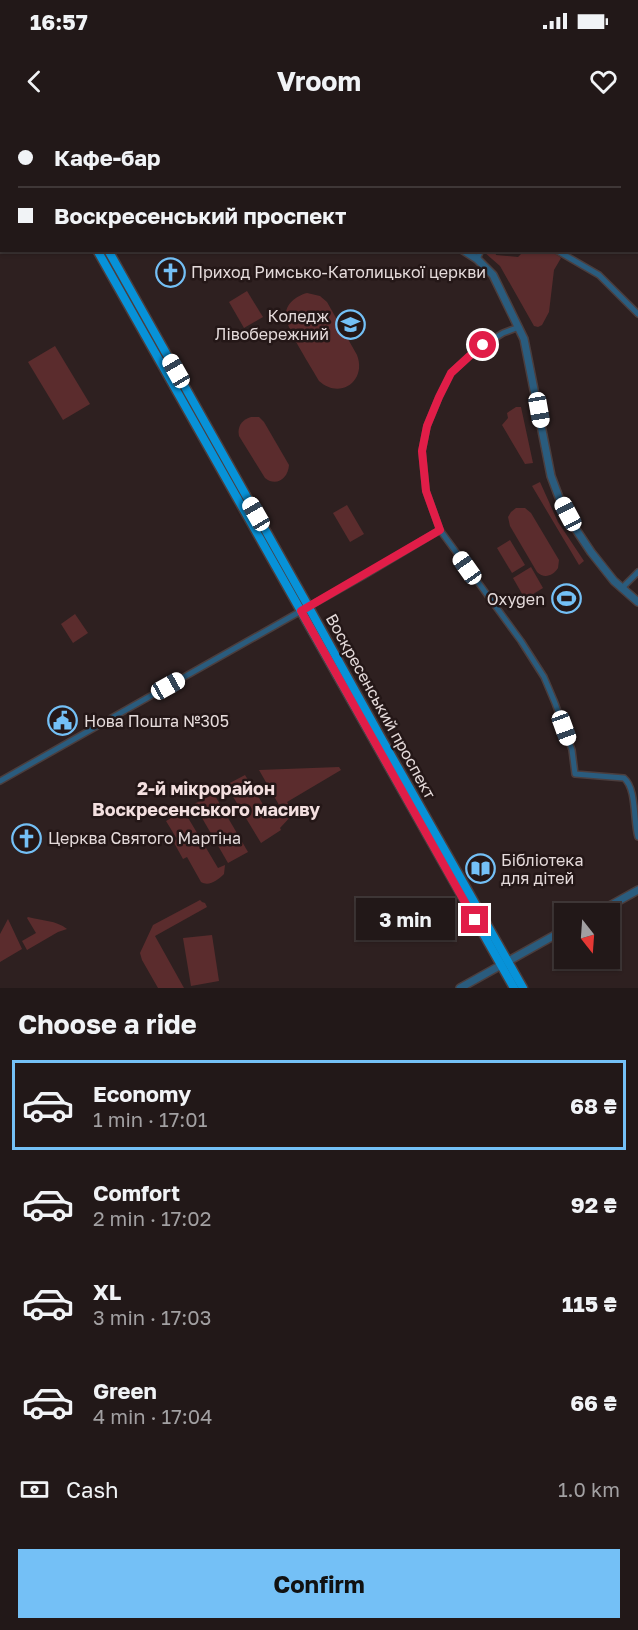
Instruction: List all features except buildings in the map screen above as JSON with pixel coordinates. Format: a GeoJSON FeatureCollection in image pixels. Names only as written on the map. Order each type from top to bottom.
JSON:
{"type":"FeatureCollection","features":[{"type":"Feature","properties":{"kind":"main road","name":"Воскресенський проспект"},"geometry":{"type":"LineString","coordinates":[[98,252],[304,608],[504,963],[514,988]]}},
{"type":"Feature","properties":{"kind":"main road","name":"Воскресенський проспект"},"geometry":{"type":"LineString","coordinates":[[109,252],[304,608]]}},
{"type":"Feature","properties":{"kind":"main road","name":"Воскресенський проспект"},"geometry":{"type":"LineString","coordinates":[[504,963],[523,988]]}},
{"type":"Feature","properties":{"kind":"street"},"geometry":{"type":"LineString","coordinates":[[467,252],[493,275],[524,339],[551,476],[557,492],[575,528],[591,552],[614,581],[638,602]]}},
{"type":"Feature","properties":{"kind":"street"},"geometry":{"type":"LineString","coordinates":[[477,259],[480,252]]}},
{"type":"Feature","properties":{"kind":"street"},"geometry":{"type":"LineString","coordinates":[[559,252],[599,275],[638,314]]}},
{"type":"Feature","properties":{"kind":"street"},"geometry":{"type":"LineString","coordinates":[[519,327],[502,333],[476,350],[451,373],[427,426],[422,451],[426,491],[440,530],[521,641],[544,677],[572,750],[574,774],[624,778],[628,781],[638,837]]}},
{"type":"Feature","properties":{"kind":"street"},"geometry":{"type":"LineString","coordinates":[[0,781],[440,530]]}},
{"type":"Feature","properties":{"kind":"street"},"geometry":{"type":"LineString","coordinates":[[622,588],[638,572]]}},
{"type":"Feature","properties":{"kind":"street"},"geometry":{"type":"LineString","coordinates":[[615,903],[638,890]]}},
{"type":"Feature","properties":{"kind":"street"},"geometry":{"type":"LineString","coordinates":[[460,988],[554,936]]}},
{"type":"Feature","properties":{"kind":"shaded area"},"geometry":{"type":"Polygon","coordinates":[[[484,252],[518,257],[523,252],[548,252],[561,258],[554,270],[549,312],[542,325],[534,326],[500,266],[484,252]]]}},
{"type":"Feature","properties":{"kind":"shaded area"},"geometry":{"type":"Polygon","coordinates":[[[247,291],[263,317],[244,328],[229,302],[247,291]]]}},
{"type":"Feature","properties":{"kind":"shaded area"},"geometry":{"type":"Polygon","coordinates":[[[307,293],[320,296],[327,302],[357,355],[358,373],[350,385],[343,388],[335,389],[319,381],[287,322],[286,312],[289,304],[295,298],[307,293]]]}},
{"type":"Feature","properties":{"kind":"shaded area"},"geometry":{"type":"Polygon","coordinates":[[[55,346],[90,404],[63,420],[28,362],[55,346]]]}},
{"type":"Feature","properties":{"kind":"shaded area"},"geometry":{"type":"Polygon","coordinates":[[[516,407],[521,407],[533,463],[525,464],[502,425],[508,418],[507,413],[516,407]]]}},
{"type":"Feature","properties":{"kind":"shaded area"},"geometry":{"type":"Polygon","coordinates":[[[251,417],[259,417],[264,422],[289,465],[284,478],[277,482],[265,478],[239,436],[241,424],[251,417]]]}},
{"type":"Feature","properties":{"kind":"shaded area"},"geometry":{"type":"Polygon","coordinates":[[[540,482],[558,522],[584,561],[579,565],[532,486],[540,482]]]}},
{"type":"Feature","properties":{"kind":"shaded area"},"geometry":{"type":"Polygon","coordinates":[[[347,505],[364,534],[350,542],[333,513],[347,505]]]}},
{"type":"Feature","properties":{"kind":"shaded area"},"geometry":{"type":"Polygon","coordinates":[[[516,508],[525,508],[531,513],[559,560],[558,568],[551,575],[545,576],[537,572],[510,526],[508,517],[516,508]]]}},
{"type":"Feature","properties":{"kind":"shaded area"},"geometry":{"type":"Polygon","coordinates":[[[510,540],[525,565],[512,573],[497,548],[510,540]]]}},
{"type":"Feature","properties":{"kind":"shaded area"},"geometry":{"type":"Polygon","coordinates":[[[531,567],[543,588],[525,599],[513,578],[531,567]]]}},
{"type":"Feature","properties":{"kind":"shaded area"},"geometry":{"type":"Polygon","coordinates":[[[75,614],[88,633],[73,643],[61,624],[75,614]]]}},
{"type":"Feature","properties":{"kind":"shaded area"},"geometry":{"type":"Polygon","coordinates":[[[339,767],[341,770],[287,802],[294,813],[280,828],[281,830],[261,843],[226,785],[245,775],[272,819],[283,812],[259,770],[339,767]]]}},
{"type":"Feature","properties":{"kind":"shaded area"},"geometry":{"type":"Polygon","coordinates":[[[214,794],[248,852],[228,863],[194,804],[214,794]]]}},
{"type":"Feature","properties":{"kind":"shaded area"},"geometry":{"type":"Polygon","coordinates":[[[184,811],[218,868],[225,865],[224,874],[213,882],[207,884],[201,882],[187,857],[183,859],[173,841],[177,839],[166,821],[184,811]]]}},
{"type":"Feature","properties":{"kind":"shaded area"},"geometry":{"type":"Polygon","coordinates":[[[200,900],[207,907],[155,936],[184,988],[158,988],[140,953],[153,925],[200,900]]]}},
{"type":"Feature","properties":{"kind":"shaded area"},"geometry":{"type":"Polygon","coordinates":[[[28,917],[54,922],[67,929],[27,950],[22,941],[36,933],[28,917]]]}},
{"type":"Feature","properties":{"kind":"shaded area"},"geometry":{"type":"Polygon","coordinates":[[[8,919],[22,949],[0,962],[0,934],[8,919]]]}},
{"type":"Feature","properties":{"kind":"shaded area"},"geometry":{"type":"Polygon","coordinates":[[[212,935],[219,981],[191,986],[183,938],[212,935]]]}},
{"type":"Feature","properties":{"kind":"place","name":"Приход Римсько-Католицької церкви"},"geometry":{"type":"Point","coordinates":[170,272]}},
{"type":"Feature","properties":{"kind":"place","name":"Коледж Лівобережний"},"geometry":{"type":"Point","coordinates":[350,325]}},
{"type":"Feature","properties":{"kind":"place","name":"Oxygen"},"geometry":{"type":"Point","coordinates":[566,599]}},
{"type":"Feature","properties":{"kind":"place","name":"Нова Пошта №305"},"geometry":{"type":"Point","coordinates":[63,721]}},
{"type":"Feature","properties":{"kind":"place","name":"Церква Святого Мартіна"},"geometry":{"type":"Point","coordinates":[27,838]}},
{"type":"Feature","properties":{"kind":"place","name":"Бібліотека для дітей"},"geometry":{"type":"Point","coordinates":[480,869]}},
{"type":"Feature","properties":{"kind":"district","name":"2-й мікрорайон Воскресенського масиву"},"geometry":{"type":"Point","coordinates":[206,799]}},
{"type":"Feature","properties":{"kind":"route"},"geometry":{"type":"LineString","coordinates":[[475,920],[301,611],[440,530],[426,491],[422,451],[427,426],[451,373],[483,345]]}}]}
